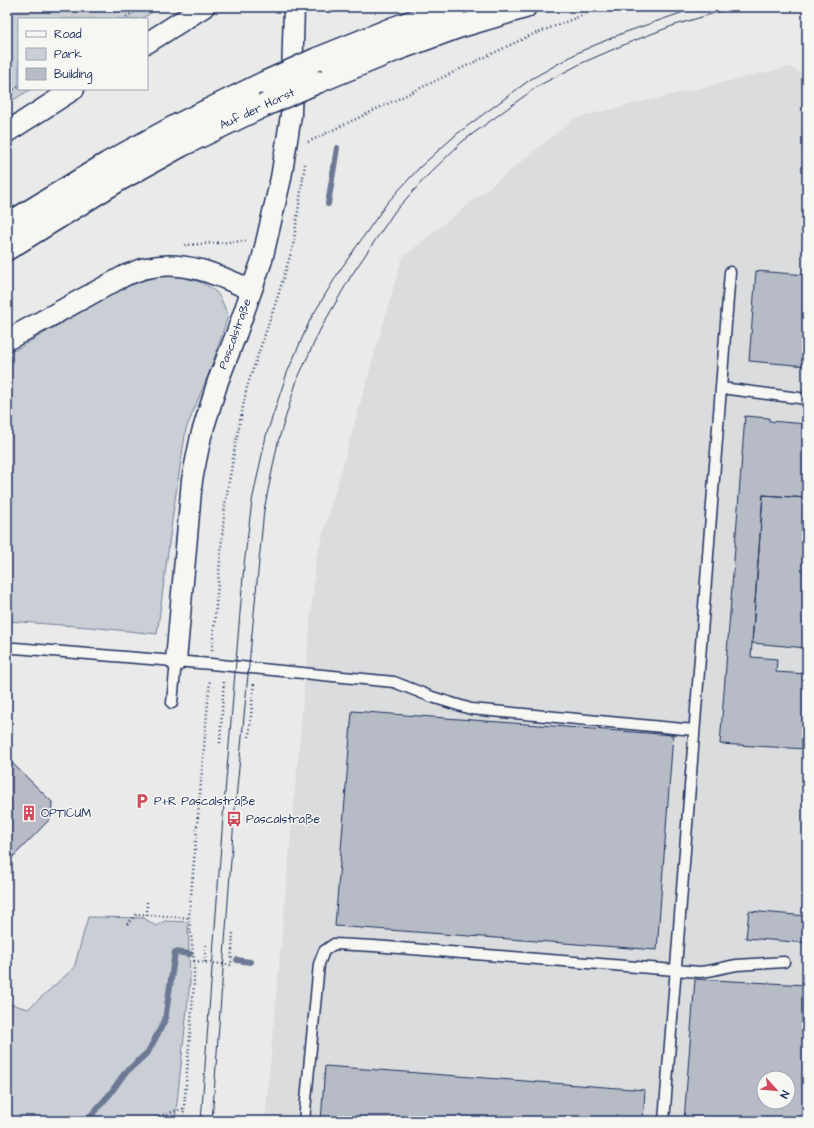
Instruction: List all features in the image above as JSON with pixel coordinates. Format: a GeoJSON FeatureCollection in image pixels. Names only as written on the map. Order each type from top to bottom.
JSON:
{"type":"FeatureCollection","features":[{"type":"Feature","properties":{"kind":"street"},"geometry":{"type":"LineString","coordinates":[[148,42],[204,7]]}},
{"type":"Feature","properties":{"kind":"street","name":"Pascalstraße"},"geometry":{"type":"LineString","coordinates":[[176,661],[192,480],[201,436],[218,381],[237,332],[267,240],[281,178],[291,115],[294,7]]}},
{"type":"Feature","properties":{"kind":"street","name":"Auf der Horst"},"geometry":{"type":"LineString","coordinates":[[7,225],[115,159],[178,125],[264,83],[317,59],[394,28],[455,7]]}},
{"type":"Feature","properties":{"kind":"street","name":"Auf der Horst"},"geometry":{"type":"LineString","coordinates":[[7,249],[117,181],[182,145],[263,106],[395,50],[458,27],[525,7]]}},
{"type":"Feature","properties":{"kind":"street"},"geometry":{"type":"LineString","coordinates":[[7,132],[72,90]]}},
{"type":"Feature","properties":{"kind":"street"},"geometry":{"type":"LineString","coordinates":[[7,340],[126,275],[146,268],[165,265],[192,267],[221,276],[251,290]]}},
{"type":"Feature","properties":{"kind":"lane"},"geometry":{"type":"LineString","coordinates":[[664,1121],[730,272]]}},
{"type":"Feature","properties":{"kind":"lane"},"geometry":{"type":"LineString","coordinates":[[721,388],[807,399]]}},
{"type":"Feature","properties":{"kind":"lane"},"geometry":{"type":"LineString","coordinates":[[7,649],[15,648],[176,661],[394,682],[432,697],[471,709],[694,730]]}},
{"type":"Feature","properties":{"kind":"lane"},"geometry":{"type":"LineString","coordinates":[[172,703],[176,661]]}},
{"type":"Feature","properties":{"kind":"lane"},"geometry":{"type":"LineString","coordinates":[[304,1121],[318,964],[324,951],[334,944],[700,972],[737,965],[784,962]]}},
{"type":"Feature","properties":{"kind":"path"},"geometry":{"type":"LineString","coordinates":[[125,18],[142,7]]}},
{"type":"Feature","properties":{"kind":"path"},"geometry":{"type":"LineString","coordinates":[[309,135],[308,142],[529,36],[586,14],[597,7]]}},
{"type":"Feature","properties":{"kind":"path"},"geometry":{"type":"LineString","coordinates":[[7,94],[18,87]]}},
{"type":"Feature","properties":{"kind":"path"},"geometry":{"type":"LineString","coordinates":[[183,1121],[194,984],[194,961],[189,918],[225,505],[247,387],[277,299],[293,246],[306,158]]}},
{"type":"Feature","properties":{"kind":"path"},"geometry":{"type":"LineString","coordinates":[[249,737],[253,690]]}},
{"type":"Feature","properties":{"kind":"path"},"geometry":{"type":"LineString","coordinates":[[220,743],[222,699]]}},
{"type":"Feature","properties":{"kind":"path"},"geometry":{"type":"LineString","coordinates":[[147,902],[147,915]]}},
{"type":"Feature","properties":{"kind":"path"},"geometry":{"type":"LineString","coordinates":[[127,924],[137,914],[189,918]]}},
{"type":"Feature","properties":{"kind":"path"},"geometry":{"type":"LineString","coordinates":[[194,961],[231,965],[233,933]]}},
{"type":"Feature","properties":{"kind":"path"},"geometry":{"type":"LineString","coordinates":[[205,962],[206,942]]}},
{"type":"Feature","properties":{"kind":"path"},"geometry":{"type":"LineString","coordinates":[[144,1121],[184,1108]]}},
{"type":"Feature","properties":{"kind":"shaded area"},"geometry":{"type":"Polygon","coordinates":[[[789,67],[807,76],[807,1121],[265,1121],[316,559],[402,258],[575,118],[789,67]]]}},
{"type":"Feature","properties":{"kind":"green space"},"geometry":{"type":"Polygon","coordinates":[[[7,7],[160,7],[143,18],[18,18],[18,90],[29,90],[7,104],[7,7]]]}},
{"type":"Feature","properties":{"kind":"green space"},"geometry":{"type":"Polygon","coordinates":[[[151,275],[186,278],[203,283],[217,293],[228,316],[211,368],[186,429],[157,634],[7,621],[7,355],[108,296],[151,275]]]}},
{"type":"Feature","properties":{"kind":"green space"},"geometry":{"type":"Polygon","coordinates":[[[88,917],[144,918],[156,926],[165,921],[188,922],[190,981],[175,1121],[7,1121],[7,1003],[28,1009],[74,968],[88,917]]]}},
{"type":"Feature","properties":{"kind":"building"},"geometry":{"type":"Polygon","coordinates":[[[756,271],[807,275],[807,366],[749,361],[756,271]]]}},
{"type":"Feature","properties":{"kind":"building"},"geometry":{"type":"Polygon","coordinates":[[[745,416],[769,418],[769,421],[807,424],[807,498],[763,495],[751,657],[777,659],[776,672],[807,674],[807,749],[720,744],[745,416]]]}},
{"type":"Feature","properties":{"kind":"building"},"geometry":{"type":"Polygon","coordinates":[[[763,495],[807,498],[807,648],[752,643],[763,495]]]}},
{"type":"Feature","properties":{"kind":"building"},"geometry":{"type":"Polygon","coordinates":[[[352,711],[673,735],[657,950],[335,926],[352,711]]]}},
{"type":"Feature","properties":{"kind":"building","name":"OPTICUM"},"geometry":{"type":"Polygon","coordinates":[[[7,758],[52,802],[51,818],[7,863],[7,758]]]}},
{"type":"Feature","properties":{"kind":"building"},"geometry":{"type":"Polygon","coordinates":[[[749,911],[807,916],[807,943],[746,938],[749,911]]]}},
{"type":"Feature","properties":{"kind":"building"},"geometry":{"type":"Polygon","coordinates":[[[695,979],[807,985],[807,1121],[684,1121],[695,979]]]}},
{"type":"Feature","properties":{"kind":"building"},"geometry":{"type":"Polygon","coordinates":[[[325,1066],[645,1090],[643,1121],[321,1121],[325,1066]]]}},
{"type":"Feature","properties":{"kind":"waterway"},"geometry":{"type":"LineString","coordinates":[[328,204],[337,148]]}},
{"type":"Feature","properties":{"kind":"waterway"},"geometry":{"type":"LineString","coordinates":[[86,1121],[110,1094],[124,1074],[148,1052],[165,1020],[175,952],[190,954]]}},
{"type":"Feature","properties":{"kind":"waterway"},"geometry":{"type":"LineString","coordinates":[[237,960],[250,962]]}},
{"type":"Feature","properties":{"kind":"tram line"},"geometry":{"type":"LineString","coordinates":[[201,1121],[223,817],[244,565],[252,501],[266,436],[287,373],[310,320],[340,270],[387,203],[420,167],[458,133],[531,79],[579,52],[623,33],[698,7]]}},
{"type":"Feature","properties":{"kind":"tram line"},"geometry":{"type":"LineString","coordinates":[[212,1121],[234,819],[264,510],[278,442],[297,380],[320,330],[351,276],[395,211],[428,175],[463,141],[538,86],[582,63],[672,26],[718,12],[745,7]]}},
{"type":"Feature","properties":{"kind":"place","name":"P+R Pascalstraße"},"geometry":{"type":"Point","coordinates":[142,801]}},
{"type":"Feature","properties":{"kind":"place","name":"OPTICUM"},"geometry":{"type":"Point","coordinates":[29,813]}},
{"type":"Feature","properties":{"kind":"place","name":"Pascalstraße"},"geometry":{"type":"Point","coordinates":[234,819]}}]}
